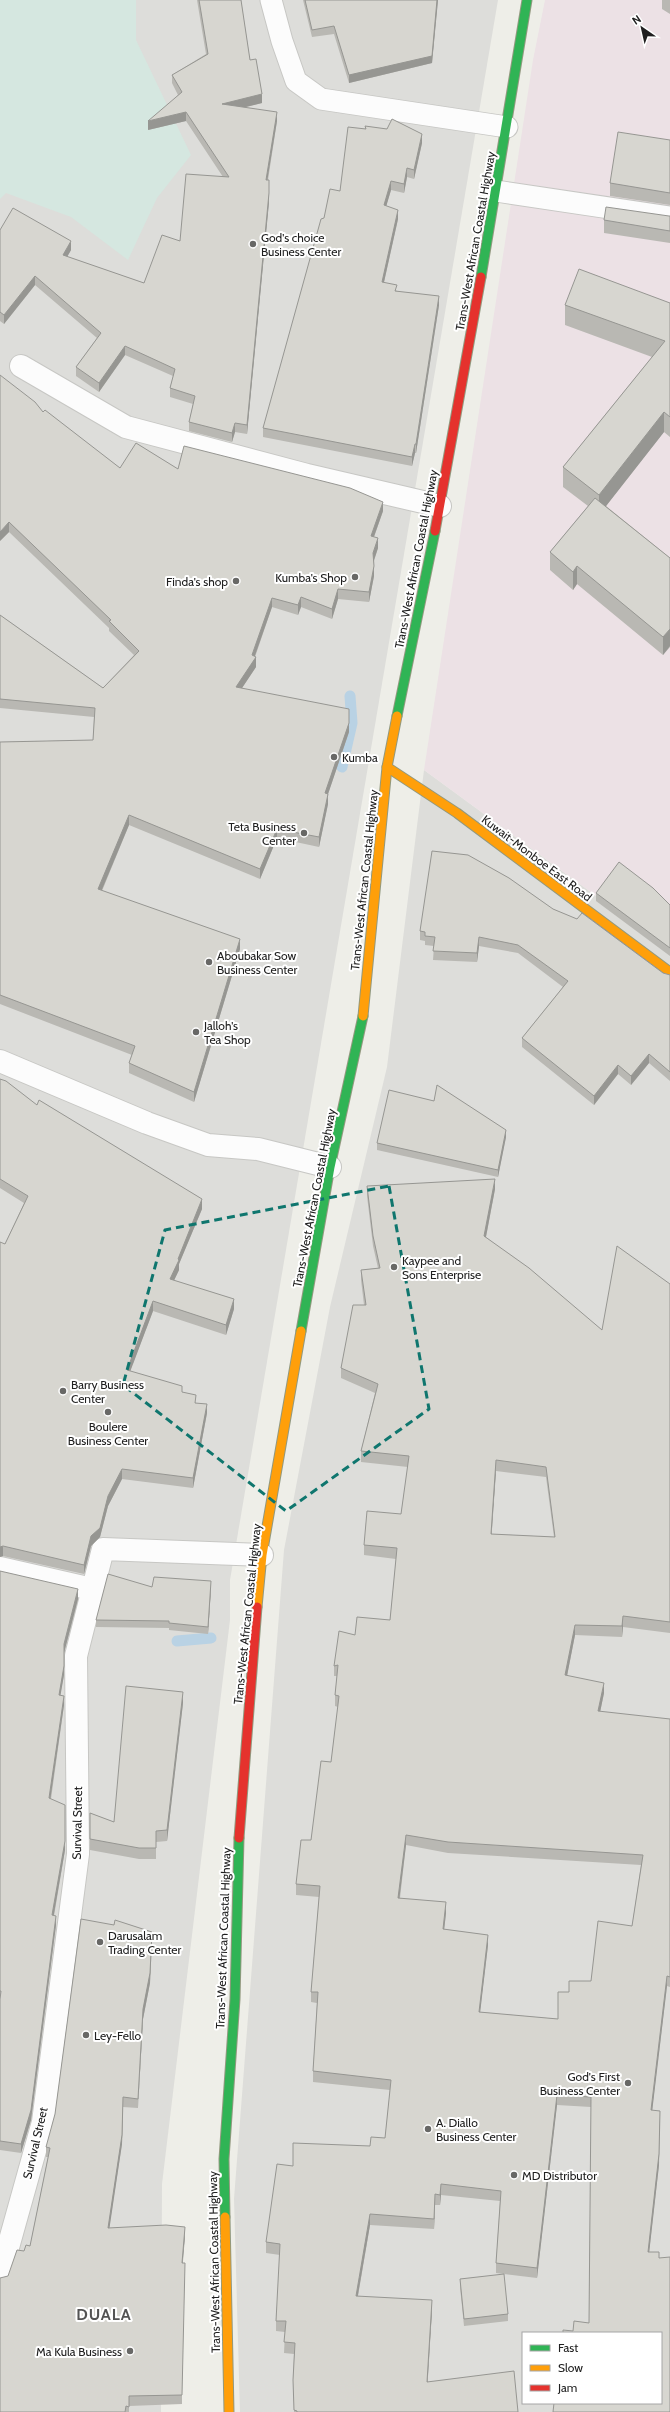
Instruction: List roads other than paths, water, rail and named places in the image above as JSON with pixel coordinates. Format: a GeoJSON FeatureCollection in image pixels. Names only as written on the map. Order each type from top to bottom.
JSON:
{"type":"FeatureCollection","features":[{"type":"Feature","properties":{"kind":"main road","name":"Trans-West African Coastal Highway"},"geometry":{"type":"LineString","coordinates":[[229,2412],[224,2159],[234,1999],[239,1821],[262,1555],[330,1168],[362,1026],[387,767],[440,506],[496,191],[527,0]]}},
{"type":"Feature","properties":{"kind":"main road","name":"Kuwait-Monboe East Road"},"geometry":{"type":"LineString","coordinates":[[387,767],[457,813],[670,972]]}},
{"type":"Feature","properties":{"kind":"street"},"geometry":{"type":"LineString","coordinates":[[21,366],[126,427],[307,475],[440,506]]}},
{"type":"Feature","properties":{"kind":"street"},"geometry":{"type":"LineString","coordinates":[[0,1061],[147,1123],[208,1145],[258,1149],[330,1168]]}},
{"type":"Feature","properties":{"kind":"street","name":"Survival Street"},"geometry":{"type":"LineString","coordinates":[[0,2276],[43,2122],[78,1854],[76,1656],[102,1549],[262,1555]]}},
{"type":"Feature","properties":{"kind":"street"},"geometry":{"type":"LineString","coordinates":[[0,1568],[92,1589]]}},
{"type":"Feature","properties":{"kind":"lane"},"geometry":{"type":"LineString","coordinates":[[271,0],[282,41],[296,81],[321,99],[507,127]]}},
{"type":"Feature","properties":{"kind":"lane"},"geometry":{"type":"LineString","coordinates":[[496,191],[670,217]]}},
{"type":"Feature","properties":{"kind":"waterway"},"geometry":{"type":"LineString","coordinates":[[342,767],[352,723],[350,696]]}},
{"type":"Feature","properties":{"kind":"waterway"},"geometry":{"type":"LineString","coordinates":[[177,1641],[211,1638]]}},
{"type":"Feature","properties":{"kind":"place","name":"God's choice Business Center"},"geometry":{"type":"Point","coordinates":[253,244]}},
{"type":"Feature","properties":{"kind":"place","name":"Kumba's Shop"},"geometry":{"type":"Point","coordinates":[355,577]}},
{"type":"Feature","properties":{"kind":"place","name":"Finda's shop"},"geometry":{"type":"Point","coordinates":[236,581]}},
{"type":"Feature","properties":{"kind":"place","name":"Kumba"},"geometry":{"type":"Point","coordinates":[334,757]}},
{"type":"Feature","properties":{"kind":"place","name":"Teta Business Center"},"geometry":{"type":"Point","coordinates":[304,833]}},
{"type":"Feature","properties":{"kind":"place","name":"Aboubakar Sow Business Center"},"geometry":{"type":"Point","coordinates":[209,962]}},
{"type":"Feature","properties":{"kind":"place","name":"Jalloh's Tea Shop"},"geometry":{"type":"Point","coordinates":[196,1032]}},
{"type":"Feature","properties":{"kind":"place","name":"Kaypee and Sons Enterprise"},"geometry":{"type":"Point","coordinates":[394,1267]}},
{"type":"Feature","properties":{"kind":"place","name":"Barry Business Center"},"geometry":{"type":"Point","coordinates":[63,1391]}},
{"type":"Feature","properties":{"kind":"place","name":"Boulere Business Center"},"geometry":{"type":"Point","coordinates":[108,1412]}},
{"type":"Feature","properties":{"kind":"place","name":"Darusalam Trading Center"},"geometry":{"type":"Point","coordinates":[100,1942]}},
{"type":"Feature","properties":{"kind":"place","name":"Ley-Fello"},"geometry":{"type":"Point","coordinates":[86,2035]}},
{"type":"Feature","properties":{"kind":"place","name":"God's First Business Center"},"geometry":{"type":"Point","coordinates":[628,2083]}},
{"type":"Feature","properties":{"kind":"place","name":"A. Diallo Business Center"},"geometry":{"type":"Point","coordinates":[428,2129]}},
{"type":"Feature","properties":{"kind":"place","name":"MD Distributor"},"geometry":{"type":"Point","coordinates":[514,2175]}},
{"type":"Feature","properties":{"kind":"place","name":"Ma Kula Business"},"geometry":{"type":"Point","coordinates":[130,2351]}},
{"type":"Feature","properties":{"kind":"district","name":"DUALA"},"geometry":{"type":"Point","coordinates":[104,2314]}}]}
